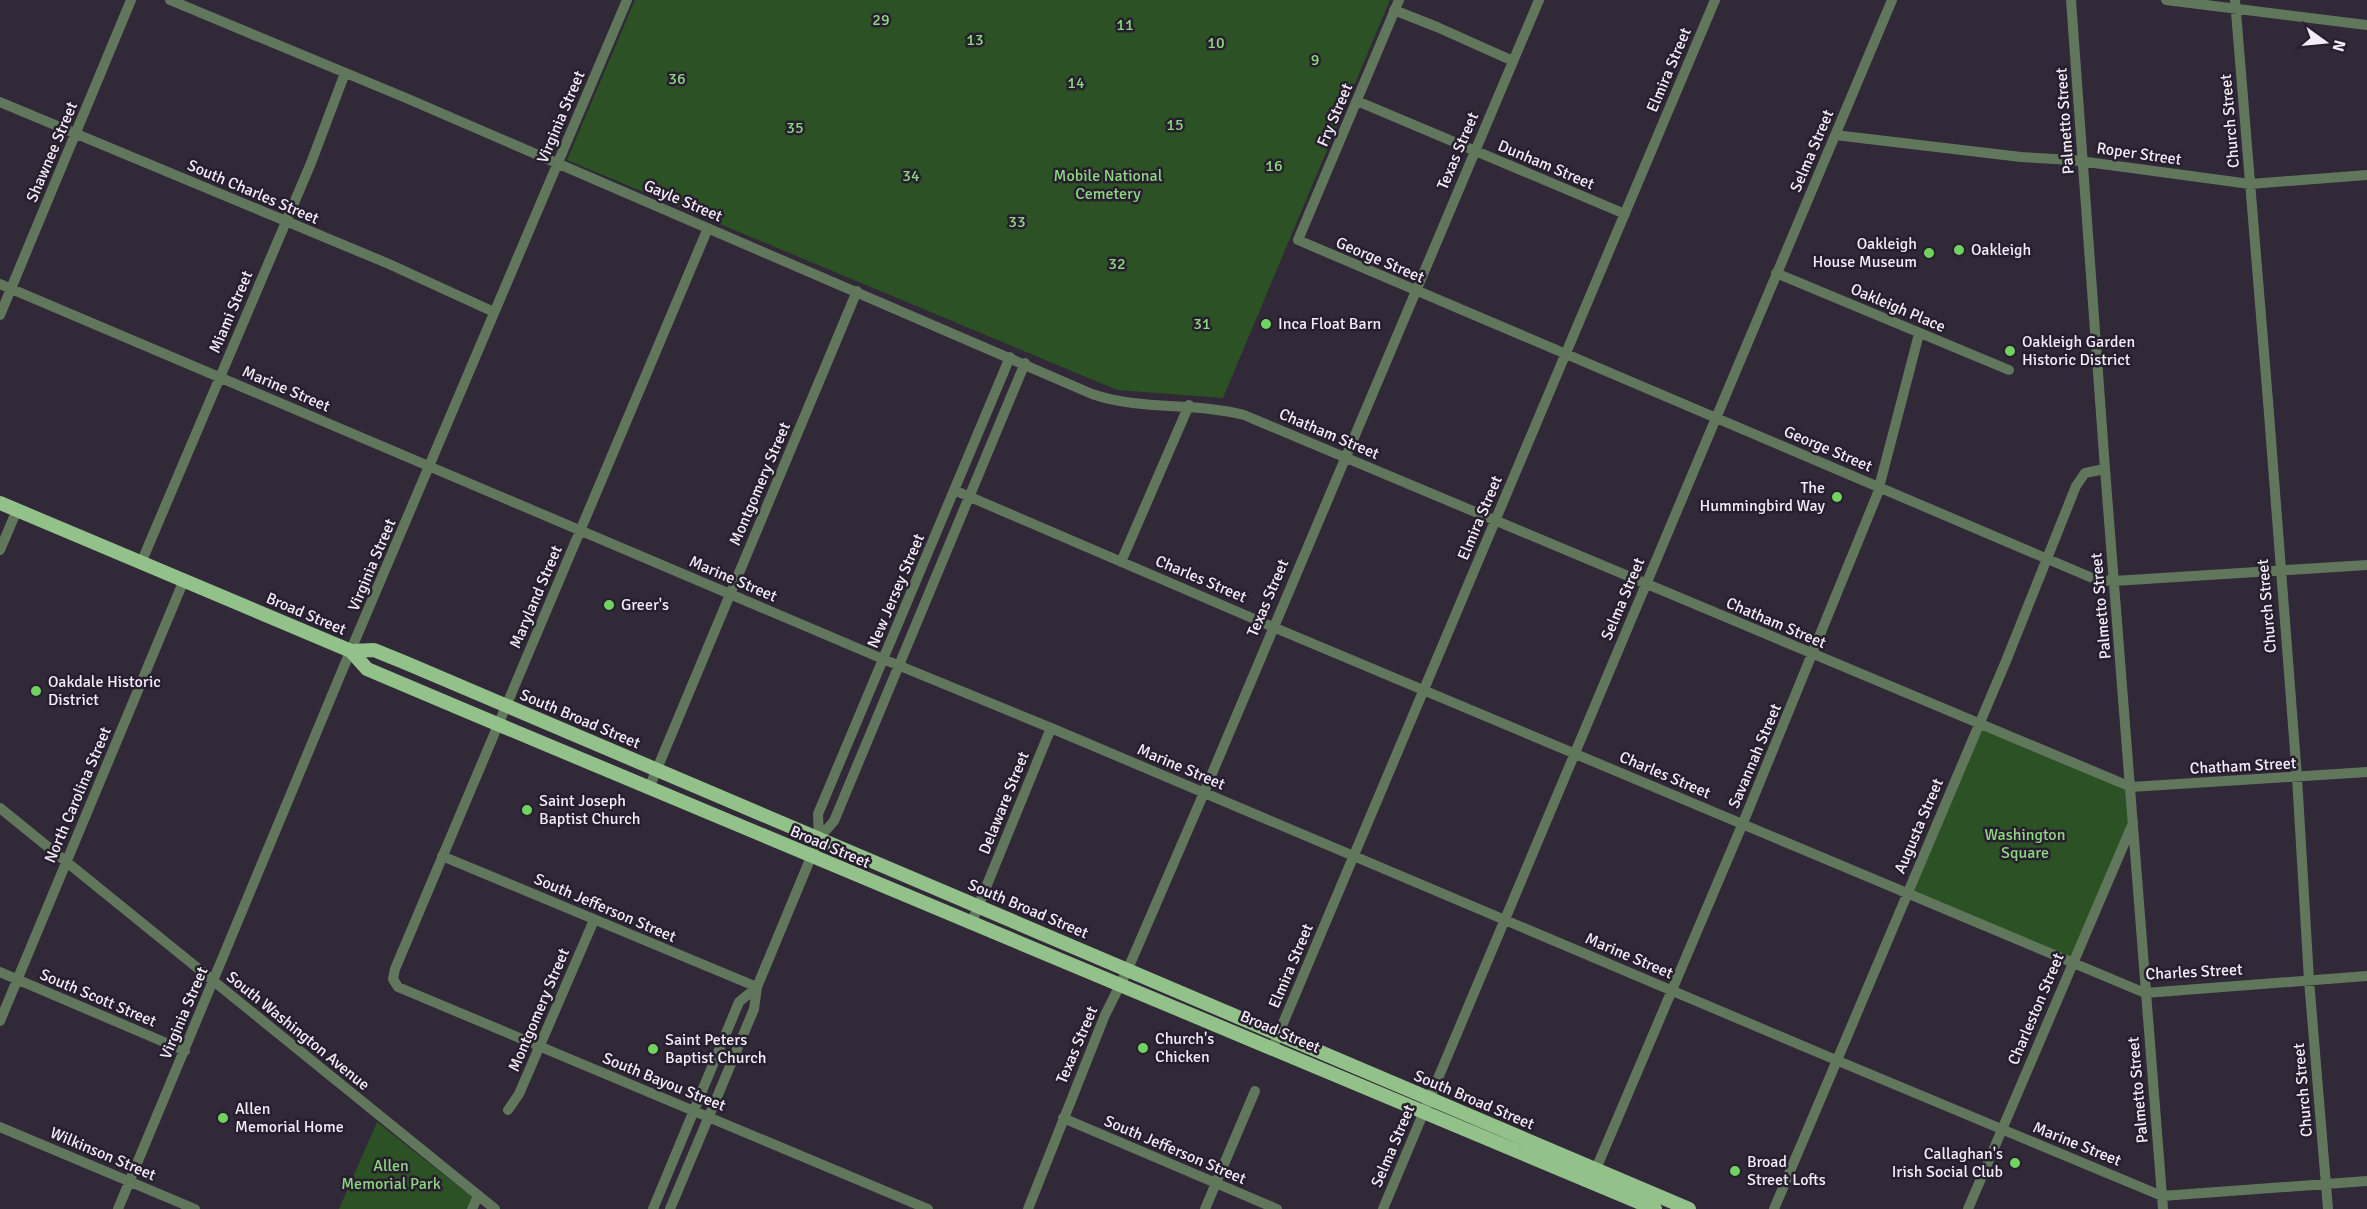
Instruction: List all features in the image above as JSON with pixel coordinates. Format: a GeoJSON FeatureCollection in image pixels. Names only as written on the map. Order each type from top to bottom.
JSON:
{"type":"FeatureCollection","features":[{"type":"Feature","properties":{"kind":"main road","name":"Broad Street"},"geometry":{"type":"LineString","coordinates":[[0,503],[351,651],[367,669],[1095,975],[1124,977],[1593,1175],[1655,1209]]}},
{"type":"Feature","properties":{"kind":"main road","name":"South Broad Street"},"geometry":{"type":"LineString","coordinates":[[351,651],[374,650],[506,705],[978,905],[1124,977]]}},
{"type":"Feature","properties":{"kind":"main road"},"geometry":{"type":"LineString","coordinates":[[1593,1175],[1689,1209]]}},
{"type":"Feature","properties":{"kind":"street","name":"Shawnee Street"},"geometry":{"type":"LineString","coordinates":[[0,315],[131,0]]}},
{"type":"Feature","properties":{"kind":"street","name":"Gayle Street"},"geometry":{"type":"LineString","coordinates":[[170,0],[345,72],[1113,401],[1189,405]]}},
{"type":"Feature","properties":{"kind":"street","name":"Virginia Street"},"geometry":{"type":"LineString","coordinates":[[118,1209],[627,0]]}},
{"type":"Feature","properties":{"kind":"street","name":"Texas Street"},"geometry":{"type":"LineString","coordinates":[[1028,1209],[1105,1015],[1124,977],[1204,793],[1539,0]]}},
{"type":"Feature","properties":{"kind":"street","name":"Elmira Street"},"geometry":{"type":"LineString","coordinates":[[1276,1041],[1714,0]]}},
{"type":"Feature","properties":{"kind":"street","name":"Selma Street"},"geometry":{"type":"LineString","coordinates":[[1383,1209],[1892,0]]}},
{"type":"Feature","properties":{"kind":"street","name":"Palmetto Street"},"geometry":{"type":"LineString","coordinates":[[2071,0],[2163,1209]]}},
{"type":"Feature","properties":{"kind":"street"},"geometry":{"type":"LineString","coordinates":[[2166,0],[2235,4],[2367,25]]}},
{"type":"Feature","properties":{"kind":"street","name":"Church Street"},"geometry":{"type":"LineString","coordinates":[[2235,4],[2296,777],[2308,980],[2328,1209]]}},
{"type":"Feature","properties":{"kind":"street"},"geometry":{"type":"LineString","coordinates":[[1396,5],[1437,27],[1513,61]]}},
{"type":"Feature","properties":{"kind":"street","name":"Fry Street"},"geometry":{"type":"LineString","coordinates":[[1298,240],[1396,5]]}},
{"type":"Feature","properties":{"kind":"street","name":"Miami Street"},"geometry":{"type":"LineString","coordinates":[[141,563],[311,163],[345,72]]}},
{"type":"Feature","properties":{"kind":"street","name":"Dunham Street"},"geometry":{"type":"LineString","coordinates":[[1357,101],[1625,214]]}},
{"type":"Feature","properties":{"kind":"street","name":"South Charles Street"},"geometry":{"type":"LineString","coordinates":[[0,102],[389,264],[494,312]]}},
{"type":"Feature","properties":{"kind":"street","name":"Roper Street"},"geometry":{"type":"LineString","coordinates":[[1835,135],[2020,157],[2083,161],[2250,184],[2367,175]]}},
{"type":"Feature","properties":{"kind":"street","name":"Maryland Street"},"geometry":{"type":"LineString","coordinates":[[393,979],[395,969],[442,856],[708,228]]}},
{"type":"Feature","properties":{"kind":"street","name":"George Street"},"geometry":{"type":"LineString","coordinates":[[1298,240],[2097,580],[2114,581],[2367,565]]}},
{"type":"Feature","properties":{"kind":"street","name":"Oakleigh Place"},"geometry":{"type":"LineString","coordinates":[[1776,273],[2009,370]]}},
{"type":"Feature","properties":{"kind":"street","name":"Marine Street"},"geometry":{"type":"LineString","coordinates":[[0,284],[883,659],[2162,1196],[2367,1181]]}},
{"type":"Feature","properties":{"kind":"street","name":"Montgomery Street"},"geometry":{"type":"LineString","coordinates":[[649,788],[858,291]]}},
{"type":"Feature","properties":{"kind":"street","name":"Savannah Street"},"geometry":{"type":"LineString","coordinates":[[1593,1175],[1743,823],[1880,487],[1919,334]]}},
{"type":"Feature","properties":{"kind":"street","name":"New Jersey Street"},"geometry":{"type":"LineString","coordinates":[[819,838],[818,814],[1010,357]]}},
{"type":"Feature","properties":{"kind":"street","name":"New Jersey Street"},"geometry":{"type":"LineString","coordinates":[[670,1209],[754,1009],[757,987],[811,857],[819,838],[834,821],[1025,363]]}},
{"type":"Feature","properties":{"kind":"street"},"geometry":{"type":"LineString","coordinates":[[1121,562],[1189,405]]}},
{"type":"Feature","properties":{"kind":"street","name":"Chatham Street"},"geometry":{"type":"LineString","coordinates":[[1189,405],[1245,415],[1978,725],[2131,787],[2367,772]]}},
{"type":"Feature","properties":{"kind":"street","name":"Augusta Street"},"geometry":{"type":"LineString","coordinates":[[1774,1209],[2081,479],[2085,472],[2105,469]]}},
{"type":"Feature","properties":{"kind":"street","name":"Charles Street"},"geometry":{"type":"LineString","coordinates":[[954,490],[1273,627],[2145,993],[2367,976]]}},
{"type":"Feature","properties":{"kind":"street"},"geometry":{"type":"LineString","coordinates":[[0,550],[17,510]]}},
{"type":"Feature","properties":{"kind":"street","name":"North Carolina Street"},"geometry":{"type":"LineString","coordinates":[[0,1021],[184,580]]}},
{"type":"Feature","properties":{"kind":"street","name":"Delaware Street"},"geometry":{"type":"LineString","coordinates":[[971,924],[1051,728]]}},
{"type":"Feature","properties":{"kind":"street","name":"South Washington Avenue"},"geometry":{"type":"LineString","coordinates":[[0,808],[495,1209]]}},
{"type":"Feature","properties":{"kind":"street","name":"Charleston Street"},"geometry":{"type":"LineString","coordinates":[[1968,1209],[2133,822]]}},
{"type":"Feature","properties":{"kind":"street","name":"South Jefferson Street"},"geometry":{"type":"LineString","coordinates":[[442,856],[757,987]]}},
{"type":"Feature","properties":{"kind":"street"},"geometry":{"type":"LineString","coordinates":[[905,896],[913,878]]}},
{"type":"Feature","properties":{"kind":"street","name":"Montgomery Street"},"geometry":{"type":"LineString","coordinates":[[508,1110],[519,1094],[594,920]]}},
{"type":"Feature","properties":{"kind":"street","name":"South Scott Street"},"geometry":{"type":"LineString","coordinates":[[0,972],[185,1051]]}},
{"type":"Feature","properties":{"kind":"street","name":"South Bayou Street"},"geometry":{"type":"LineString","coordinates":[[393,979],[398,987],[928,1209]]}},
{"type":"Feature","properties":{"kind":"street","name":"New Jersey Street"},"geometry":{"type":"LineString","coordinates":[[652,1209],[739,1002],[757,987]]}},
{"type":"Feature","properties":{"kind":"street"},"geometry":{"type":"LineString","coordinates":[[1205,1209],[1255,1091]]}},
{"type":"Feature","properties":{"kind":"street","name":"South Jefferson Street"},"geometry":{"type":"LineString","coordinates":[[1063,1119],[1277,1209]]}},
{"type":"Feature","properties":{"kind":"street","name":"Wilkinson Street"},"geometry":{"type":"LineString","coordinates":[[0,1127],[195,1209]]}},
{"type":"Feature","properties":{"kind":"street"},"geometry":{"type":"LineString","coordinates":[[472,1209],[478,1196]]}},
{"type":"Feature","properties":{"kind":"green space","name":"Mobile National Cemetery"},"geometry":{"type":"Polygon","coordinates":[[[635,0],[1390,0],[1223,398],[1117,390],[567,160],[635,0]]]}},
{"type":"Feature","properties":{"kind":"green space","name":"Washington Square"},"geometry":{"type":"Polygon","coordinates":[[[1978,725],[2131,787],[2133,822],[2073,962],[1908,892],[1978,725]]]}},
{"type":"Feature","properties":{"kind":"green space","name":"Allen Memorial Park"},"geometry":{"type":"Polygon","coordinates":[[[377,1122],[472,1197],[467,1209],[339,1209],[377,1122]]]}},
{"type":"Feature","properties":{"kind":"place","name":"Oakleigh"},"geometry":{"type":"Point","coordinates":[1959,250]}},
{"type":"Feature","properties":{"kind":"place","name":"Oakleigh House Museum"},"geometry":{"type":"Point","coordinates":[1929,253]}},
{"type":"Feature","properties":{"kind":"place","name":"Inca Float Barn"},"geometry":{"type":"Point","coordinates":[1266,324]}},
{"type":"Feature","properties":{"kind":"place","name":"Oakleigh Garden Historic District"},"geometry":{"type":"Point","coordinates":[2010,351]}},
{"type":"Feature","properties":{"kind":"place","name":"The Hummingbird Way"},"geometry":{"type":"Point","coordinates":[1837,497]}},
{"type":"Feature","properties":{"kind":"place","name":"Greer's"},"geometry":{"type":"Point","coordinates":[609,605]}},
{"type":"Feature","properties":{"kind":"place","name":"Oakdale Historic District"},"geometry":{"type":"Point","coordinates":[36,691]}},
{"type":"Feature","properties":{"kind":"place","name":"Saint Joseph Baptist Church"},"geometry":{"type":"Point","coordinates":[527,810]}},
{"type":"Feature","properties":{"kind":"place","name":"Church's Chicken"},"geometry":{"type":"Point","coordinates":[1143,1048]}},
{"type":"Feature","properties":{"kind":"place","name":"Saint Peters Baptist Church"},"geometry":{"type":"Point","coordinates":[653,1049]}},
{"type":"Feature","properties":{"kind":"place","name":"Allen Memorial Home"},"geometry":{"type":"Point","coordinates":[223,1118]}},
{"type":"Feature","properties":{"kind":"place","name":"Callaghan's Irish Social Club"},"geometry":{"type":"Point","coordinates":[2015,1163]}},
{"type":"Feature","properties":{"kind":"place","name":"Broad Street Lofts"},"geometry":{"type":"Point","coordinates":[1735,1171]}},
{"type":"Feature","properties":{"kind":"park label","name":"29"},"geometry":{"type":"Point","coordinates":[881,20]}},
{"type":"Feature","properties":{"kind":"park label","name":"11"},"geometry":{"type":"Point","coordinates":[1125,25]}},
{"type":"Feature","properties":{"kind":"park label","name":"13"},"geometry":{"type":"Point","coordinates":[975,40]}},
{"type":"Feature","properties":{"kind":"park label","name":"10"},"geometry":{"type":"Point","coordinates":[1216,43]}},
{"type":"Feature","properties":{"kind":"park label","name":"9"},"geometry":{"type":"Point","coordinates":[1315,60]}},
{"type":"Feature","properties":{"kind":"park label","name":"36"},"geometry":{"type":"Point","coordinates":[677,79]}},
{"type":"Feature","properties":{"kind":"park label","name":"14"},"geometry":{"type":"Point","coordinates":[1076,83]}},
{"type":"Feature","properties":{"kind":"park label","name":"15"},"geometry":{"type":"Point","coordinates":[1175,125]}},
{"type":"Feature","properties":{"kind":"park label","name":"35"},"geometry":{"type":"Point","coordinates":[795,128]}},
{"type":"Feature","properties":{"kind":"park label","name":"16"},"geometry":{"type":"Point","coordinates":[1274,166]}},
{"type":"Feature","properties":{"kind":"park label","name":"34"},"geometry":{"type":"Point","coordinates":[911,176]}},
{"type":"Feature","properties":{"kind":"park label","name":"33"},"geometry":{"type":"Point","coordinates":[1017,222]}},
{"type":"Feature","properties":{"kind":"park label","name":"32"},"geometry":{"type":"Point","coordinates":[1117,264]}},
{"type":"Feature","properties":{"kind":"park label","name":"31"},"geometry":{"type":"Point","coordinates":[1202,324]}}]}
